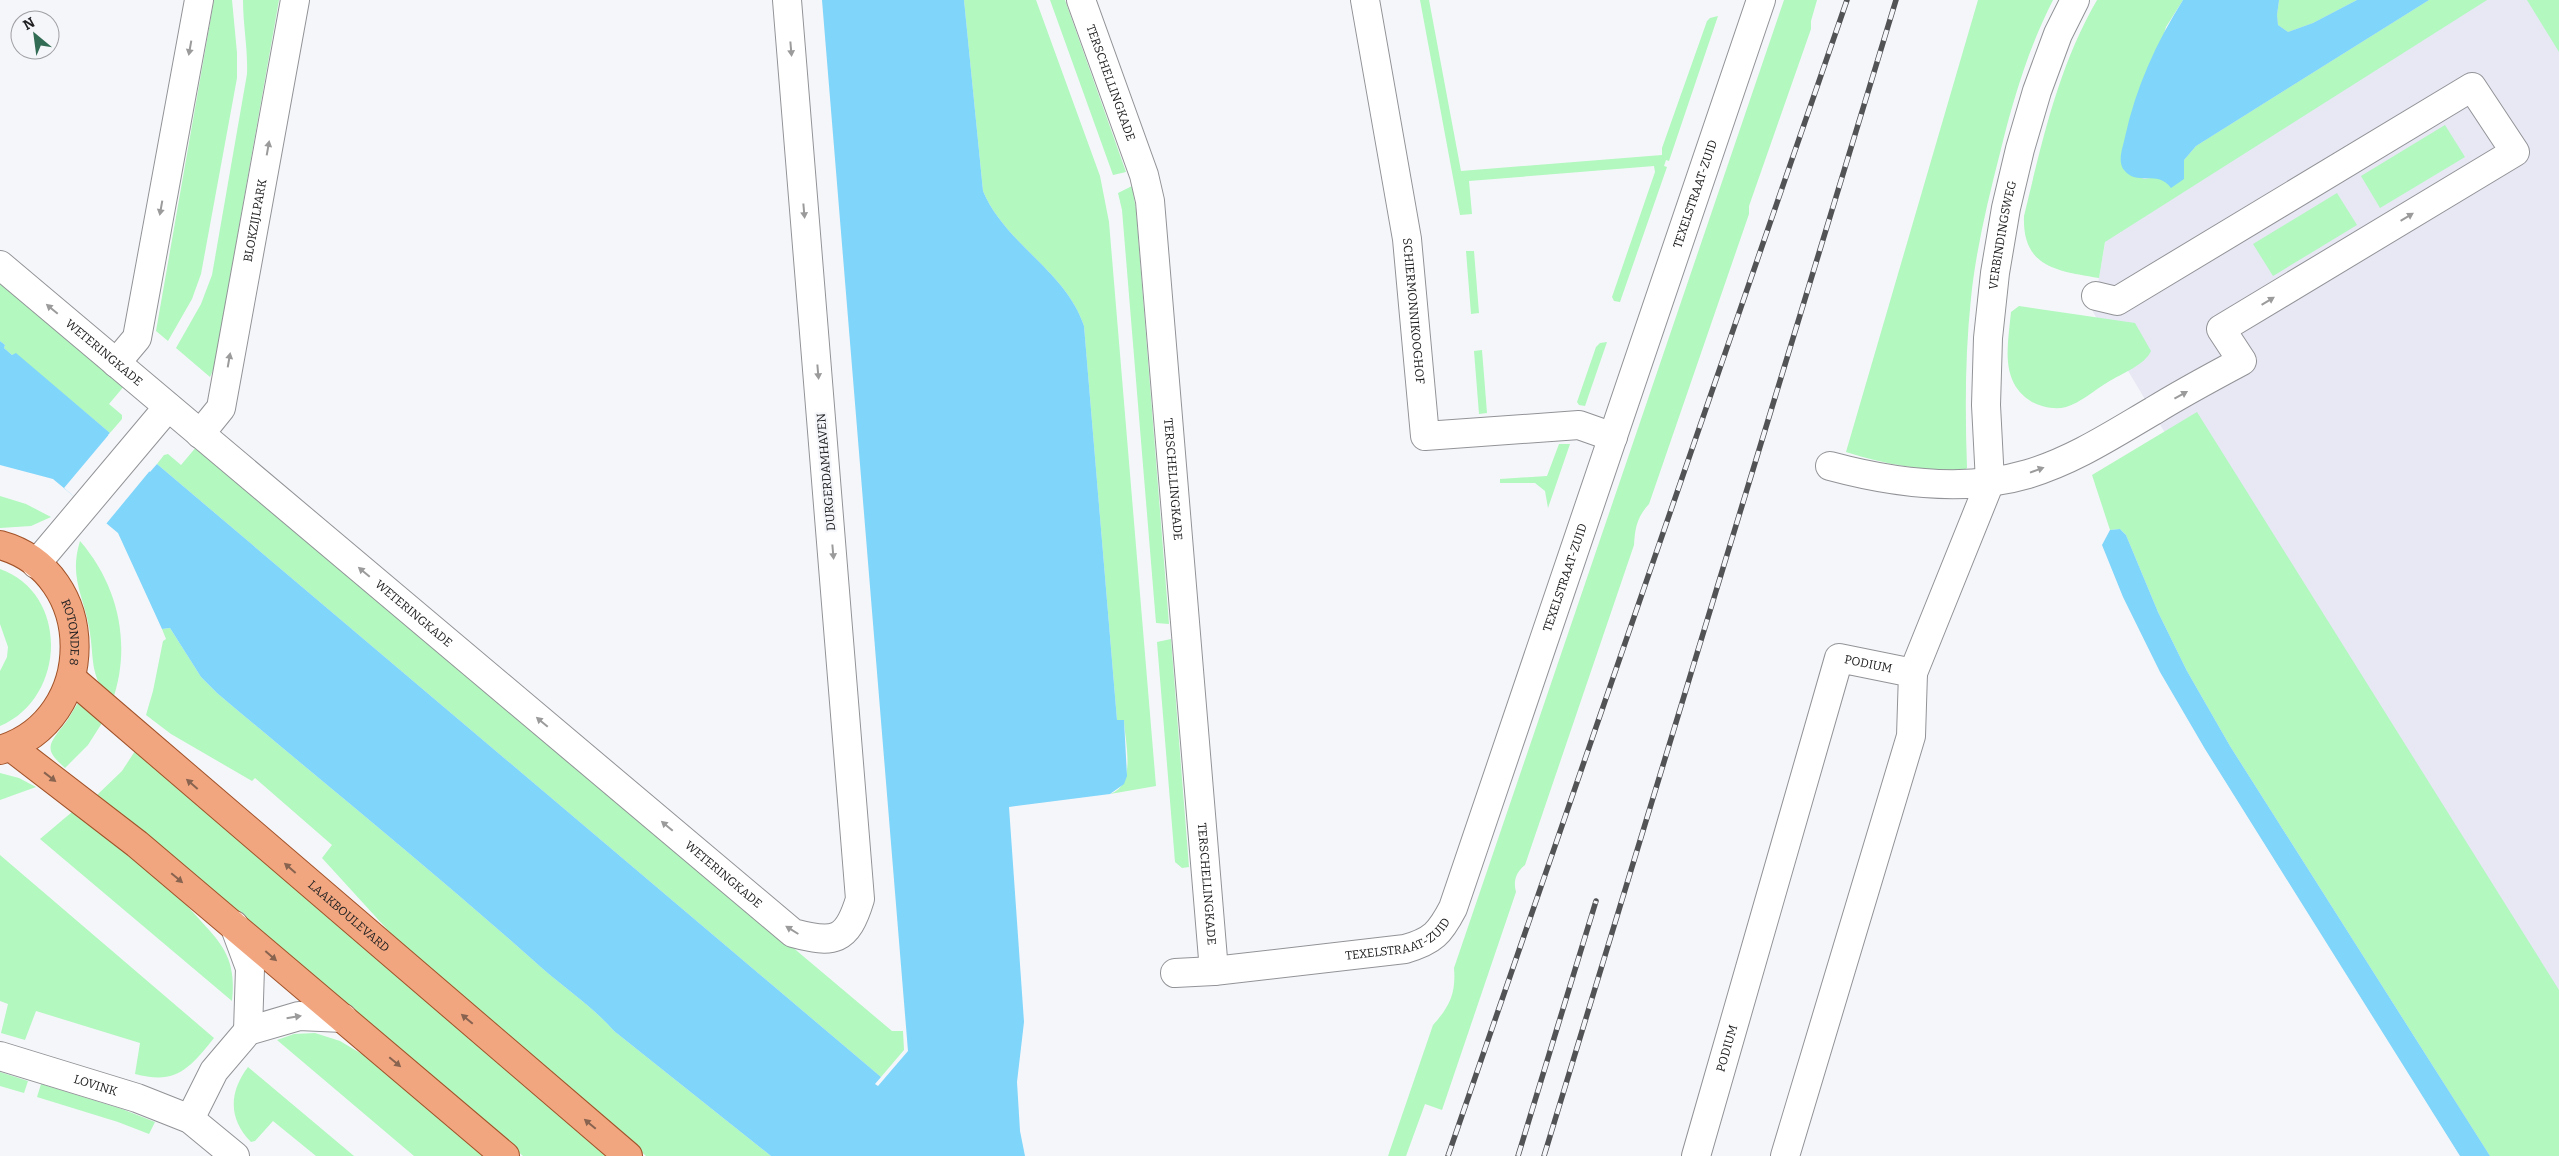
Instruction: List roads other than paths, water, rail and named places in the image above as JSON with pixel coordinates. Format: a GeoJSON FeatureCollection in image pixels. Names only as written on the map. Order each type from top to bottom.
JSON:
{"type":"FeatureCollection","features":[{"type":"Feature","properties":{"kind":"main road","name":"ROTONDE 8"},"geometry":{"type":"LineString","coordinates":[[0,544],[22,554],[36,564],[56,586],[69,610],[75,634],[75,657],[71,678],[65,694],[53,714],[36,732],[6,749]]}},
{"type":"Feature","properties":{"kind":"main road","name":"LAAKBOULEVARD"},"geometry":{"type":"LineString","coordinates":[[71,678],[628,1156]]}},
{"type":"Feature","properties":{"kind":"main road"},"geometry":{"type":"LineString","coordinates":[[6,749],[137,844],[505,1156]]}},
{"type":"Feature","properties":{"kind":"street"},"geometry":{"type":"LineString","coordinates":[[116,363],[137,338],[199,0]]}},
{"type":"Feature","properties":{"kind":"street","name":"BLOKZIJLPARK"},"geometry":{"type":"LineString","coordinates":[[200,434],[221,408],[295,0]]}},
{"type":"Feature","properties":{"kind":"street","name":"DURGERDAMHAVEN"},"geometry":{"type":"LineString","coordinates":[[787,0],[860,899],[848,928],[838,938]]}},
{"type":"Feature","properties":{"kind":"street","name":"TERSCHELLINGKADE"},"geometry":{"type":"LineString","coordinates":[[1081,0],[1144,175],[1150,201],[1214,971]]}},
{"type":"Feature","properties":{"kind":"street","name":"SCHIERMONNIKOOGHOF"},"geometry":{"type":"LineString","coordinates":[[1364,0],[1407,239],[1426,436],[1579,425],[1613,437]]}},
{"type":"Feature","properties":{"kind":"street","name":"TEXELSTRAAT-ZUID"},"geometry":{"type":"LineString","coordinates":[[1175,973],[1214,971],[1405,949],[1433,939],[1444,925],[1457,899],[1761,0]]}},
{"type":"Feature","properties":{"kind":"street","name":"VERBINDINGSWEG"},"geometry":{"type":"LineString","coordinates":[[1990,482],[1986,405],[1988,338],[1995,273],[2006,208],[2020,149],[2037,91],[2058,34],[2075,0]]}},
{"type":"Feature","properties":{"kind":"street"},"geometry":{"type":"LineString","coordinates":[[1830,466],[1869,477],[1909,482],[1990,482],[2028,474],[2088,450],[2242,361],[2221,329],[2515,152],[2472,87],[2117,301],[2096,296]]}},
{"type":"Feature","properties":{"kind":"street","name":"WETERINGKADE"},"geometry":{"type":"LineString","coordinates":[[0,265],[793,932],[826,940],[838,938]]}},
{"type":"Feature","properties":{"kind":"street"},"geometry":{"type":"LineString","coordinates":[[36,564],[168,407]]}},
{"type":"Feature","properties":{"kind":"street"},"geometry":{"type":"LineString","coordinates":[[1785,1156],[1911,736],[1913,673],[1990,482]]}},
{"type":"Feature","properties":{"kind":"street","name":"PODIUM"},"geometry":{"type":"LineString","coordinates":[[1696,1156],[1839,658],[1913,673]]}},
{"type":"Feature","properties":{"kind":"street"},"geometry":{"type":"LineString","coordinates":[[234,925],[250,968],[248,1031]]}},
{"type":"Feature","properties":{"kind":"street"},"geometry":{"type":"LineString","coordinates":[[190,1119],[214,1071],[248,1031],[298,1016],[343,1018]]}},
{"type":"Feature","properties":{"kind":"street","name":"LOVINK"},"geometry":{"type":"LineString","coordinates":[[0,1056],[137,1098],[190,1119],[235,1156]]}},
{"type":"Feature","properties":{"kind":"water"},"geometry":{"type":"Polygon","coordinates":[[[822,0],[964,0],[983,191],[993,210],[1006,227],[1064,289],[1084,326],[1117,720],[1124,720],[1127,776],[1124,784],[1110,794],[1009,807],[1024,1022],[1017,1082],[1020,1131],[1025,1156],[771,1156],[614,1031],[589,1006],[217,693],[201,677],[170,628],[162,629],[118,533],[53,479],[0,465],[0,341],[5,345],[4,348],[12,355],[16,353],[110,433],[108,435],[150,472],[157,464],[881,1077],[875,1084],[878,1086],[908,1051],[822,0]]]}},
{"type":"Feature","properties":{"kind":"water"},"geometry":{"type":"Polygon","coordinates":[[[2183,0],[2279,0],[2278,25],[2288,32],[2313,23],[2357,0],[2429,0],[2196,146],[2184,160],[2184,179],[2171,188],[2166,182],[2154,178],[2141,178],[2129,175],[2122,166],[2121,158],[2141,83],[2164,33],[2183,0]]]}},
{"type":"Feature","properties":{"kind":"water"},"geometry":{"type":"Polygon","coordinates":[[[2120,529],[2126,535],[2158,612],[2187,671],[2230,746],[2490,1156],[2460,1156],[2205,749],[2160,672],[2123,597],[2102,545],[2110,530],[2120,529]]]}},
{"type":"Feature","properties":{"kind":"railway"},"geometry":{"type":"LineString","coordinates":[[1448,1156],[1847,0]]}},
{"type":"Feature","properties":{"kind":"railway"},"geometry":{"type":"LineString","coordinates":[[1544,1156],[1896,0]]}},
{"type":"Feature","properties":{"kind":"railway"},"geometry":{"type":"LineString","coordinates":[[1518,1156],[1596,901]]}}]}
